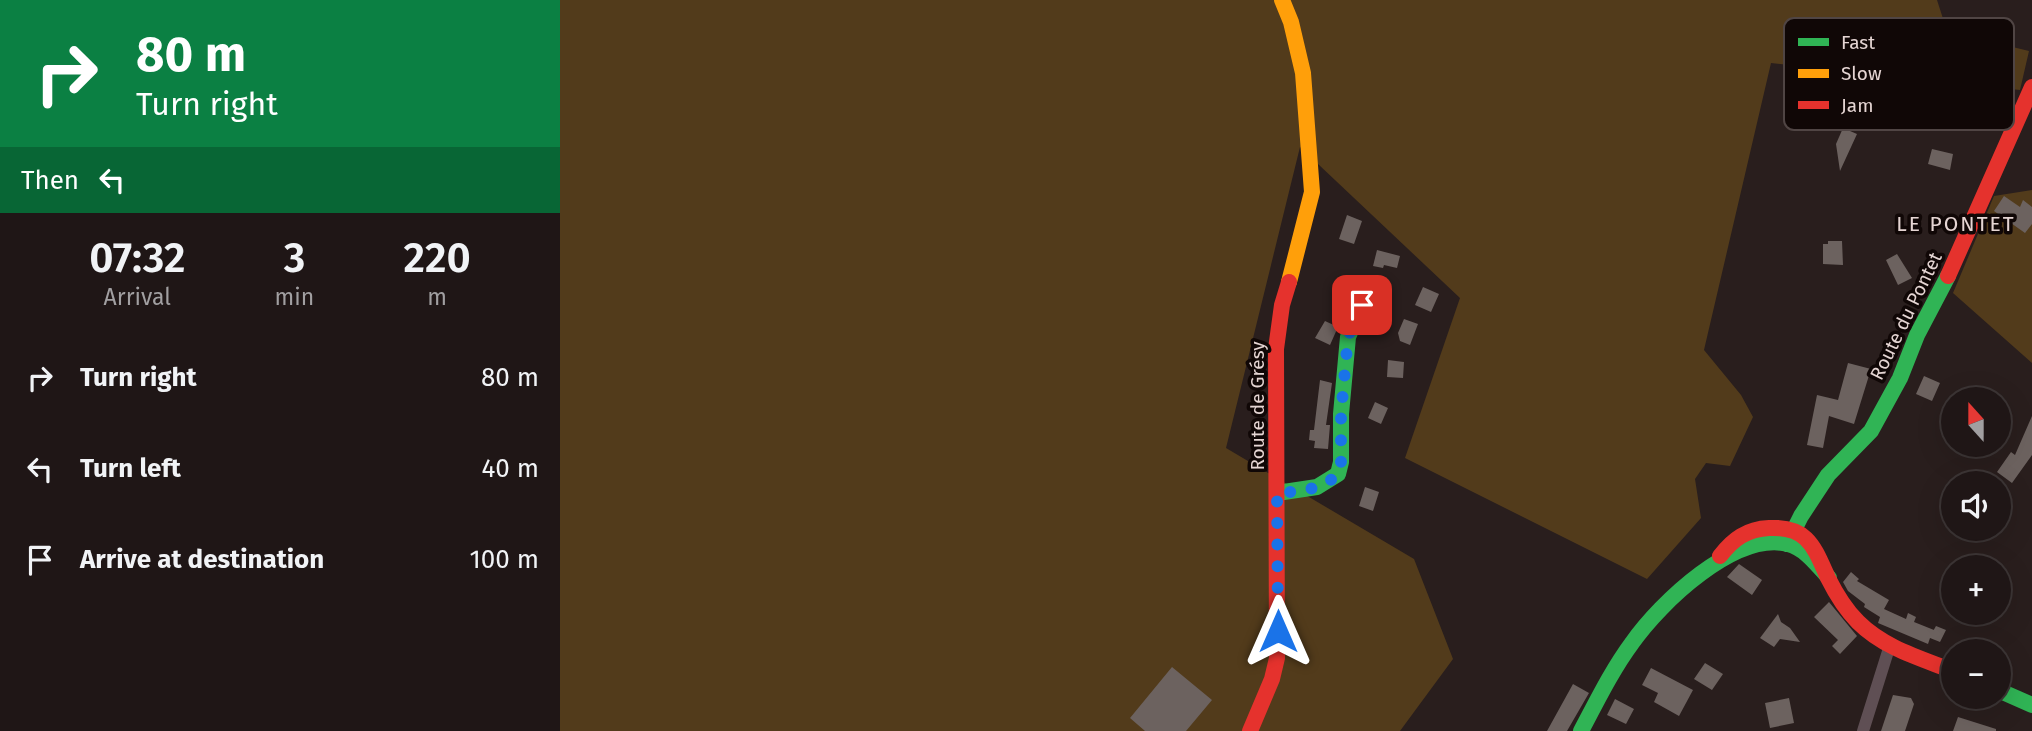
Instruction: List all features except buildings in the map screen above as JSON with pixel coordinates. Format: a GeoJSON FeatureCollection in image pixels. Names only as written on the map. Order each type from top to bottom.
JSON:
{"type":"FeatureCollection","features":[{"type":"Feature","properties":{"kind":"main road","name":"Route de Grésy"},"geometry":{"type":"LineString","coordinates":[[1250,731],[1278,658],[1276,349],[1282,305],[1312,192],[1303,73],[1291,22],[1282,0]]}},
{"type":"Feature","properties":{"kind":"main road","name":"Route du Pontet"},"geometry":{"type":"LineString","coordinates":[[2014,129],[2032,87]]}},
{"type":"Feature","properties":{"kind":"main road","name":"Route du Pontet"},"geometry":{"type":"LineString","coordinates":[[1790,537],[1828,475],[1871,431],[1958,258],[2013,130]]}},
{"type":"Feature","properties":{"kind":"main road"},"geometry":{"type":"LineString","coordinates":[[1277,493],[1320,487],[1338,474],[1341,462],[1341,414],[1348,337],[1362,305]]}},
{"type":"Feature","properties":{"kind":"main road"},"geometry":{"type":"LineString","coordinates":[[1581,731],[1637,635],[1662,608],[1713,566],[1749,545],[1790,537],[1829,578],[1858,622],[1889,645],[1941,666]]}},
{"type":"Feature","properties":{"kind":"main road"},"geometry":{"type":"LineString","coordinates":[[2011,696],[2032,705]]}},
{"type":"Feature","properties":{"kind":"street"},"geometry":{"type":"LineString","coordinates":[[1863,731],[1889,645]]}},
{"type":"Feature","properties":{"kind":"shaded area"},"geometry":{"type":"Polygon","coordinates":[[[560,0],[1937,0],[1943,18],[1784,18],[1784,64],[1771,63],[1704,350],[1741,395],[1753,417],[1730,466],[1706,463],[1695,479],[1701,518],[1647,579],[1405,458],[1460,298],[1300,147],[1226,448],[1414,559],[1453,659],[1400,731],[560,731],[560,0]]]}},
{"type":"Feature","properties":{"kind":"shaded area"},"geometry":{"type":"Polygon","coordinates":[[[2014,47],[2029,51],[2020,90],[2014,89],[2014,47]]]}},
{"type":"Feature","properties":{"kind":"shaded area"},"geometry":{"type":"Polygon","coordinates":[[[2032,190],[2032,363],[1953,293],[1994,196],[2032,190]]]}},
{"type":"Feature","properties":{"kind":"traffic: fast"},"geometry":{"type":"LineString","coordinates":[[1787,544],[1801,516],[1828,475],[1871,431],[1900,378],[1917,335],[1948,276]]}},
{"type":"Feature","properties":{"kind":"traffic: fast"},"geometry":{"type":"LineString","coordinates":[[1277,493],[1317,487],[1338,474],[1341,462],[1341,414],[1348,337],[1362,305]]}},
{"type":"Feature","properties":{"kind":"traffic: fast"},"geometry":{"type":"LineString","coordinates":[[1581,731],[1618,664],[1645,627],[1680,591],[1723,559],[1745,548],[1767,543],[1788,544],[1806,553],[1829,578]]}},
{"type":"Feature","properties":{"kind":"traffic: fast"},"geometry":{"type":"LineString","coordinates":[[2011,696],[2032,705]]}},
{"type":"Feature","properties":{"kind":"traffic: slow"},"geometry":{"type":"LineString","coordinates":[[1282,0],[1291,22],[1303,73],[1312,192],[1289,282]]}},
{"type":"Feature","properties":{"kind":"traffic: jam"},"geometry":{"type":"LineString","coordinates":[[2014,128],[2032,87]]}},
{"type":"Feature","properties":{"kind":"traffic: jam"},"geometry":{"type":"LineString","coordinates":[[1948,276],[2013,130]]}},
{"type":"Feature","properties":{"kind":"traffic: jam"},"geometry":{"type":"LineString","coordinates":[[1250,731],[1272,679],[1277,658],[1276,349],[1282,305],[1289,282]]}},
{"type":"Feature","properties":{"kind":"traffic: jam"},"geometry":{"type":"LineString","coordinates":[[1720,556],[1735,540],[1754,530],[1782,528],[1793,531],[1808,541],[1842,602],[1868,631],[1903,651],[1941,666]]}},
{"type":"Feature","properties":{"kind":"district","name":"LE PONTET"},"geometry":{"type":"Point","coordinates":[1956,224]}},
{"type":"Feature","properties":{"kind":"route"},"geometry":{"type":"LineString","coordinates":[[1278,631],[1277,493],[1320,487],[1338,474],[1341,462],[1341,414],[1348,337],[1362,305]]}}]}
